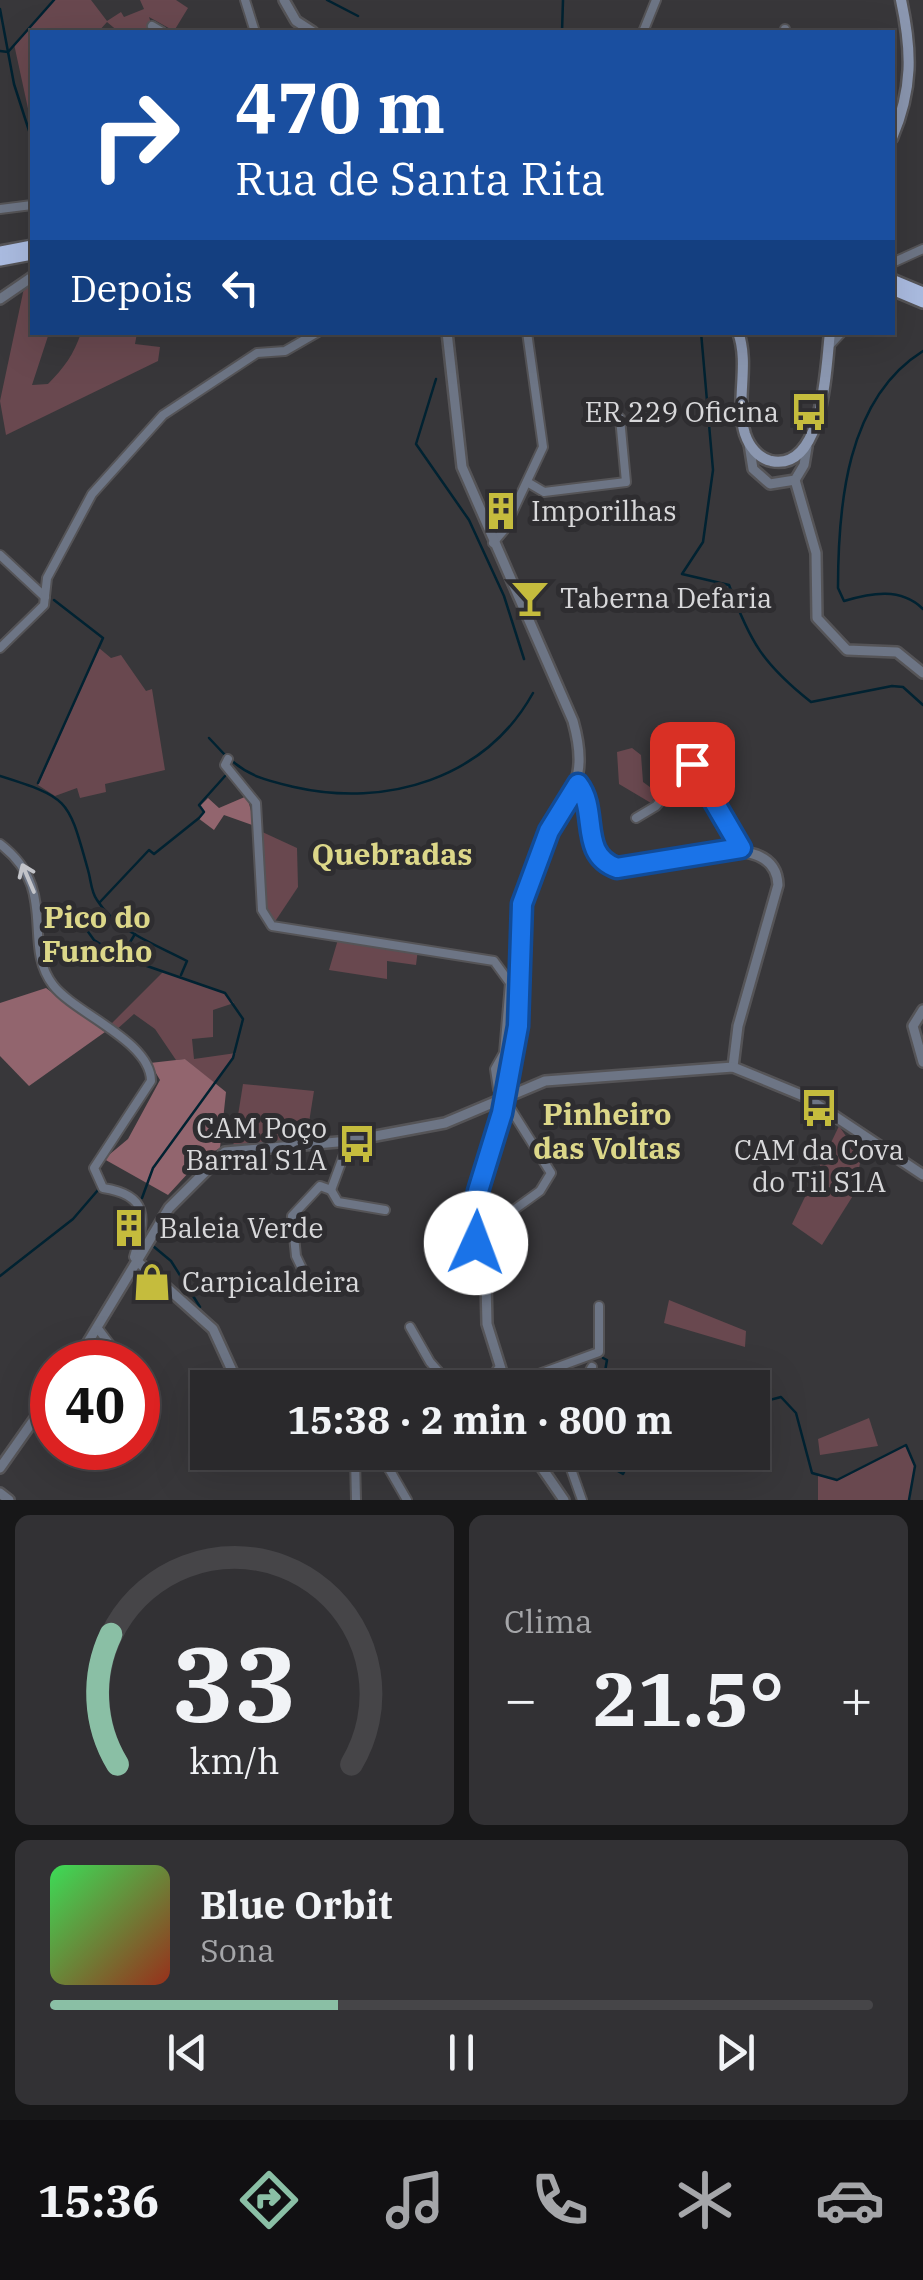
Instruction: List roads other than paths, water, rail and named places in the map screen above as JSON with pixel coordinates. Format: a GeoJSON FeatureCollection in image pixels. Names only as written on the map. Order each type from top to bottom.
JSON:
{"type":"FeatureCollection","features":[{"type":"Feature","properties":{"kind":"highway"},"geometry":{"type":"LineString","coordinates":[[0,252],[30,246]]}},
{"type":"Feature","properties":{"kind":"highway"},"geometry":{"type":"LineString","coordinates":[[0,260],[30,254]]}},
{"type":"Feature","properties":{"kind":"highway"},"geometry":{"type":"LineString","coordinates":[[916,293],[923,302]]}},
{"type":"Feature","properties":{"kind":"main road"},"geometry":{"type":"LineString","coordinates":[[895,130],[908,95],[912,67],[900,0]]}},
{"type":"Feature","properties":{"kind":"main road"},"geometry":{"type":"LineString","coordinates":[[738,335],[742,421],[749,444],[770,460],[791,459],[807,446],[816,426],[830,335]]}},
{"type":"Feature","properties":{"kind":"street"},"geometry":{"type":"LineString","coordinates":[[244,0],[254,30]]}},
{"type":"Feature","properties":{"kind":"street"},"geometry":{"type":"LineString","coordinates":[[284,0],[296,21],[310,30]]}},
{"type":"Feature","properties":{"kind":"street"},"geometry":{"type":"LineString","coordinates":[[644,30],[656,0]]}},
{"type":"Feature","properties":{"kind":"street"},"geometry":{"type":"LineString","coordinates":[[152,26],[159,30]]}},
{"type":"Feature","properties":{"kind":"street"},"geometry":{"type":"LineString","coordinates":[[0,209],[30,205]]}},
{"type":"Feature","properties":{"kind":"street"},"geometry":{"type":"LineString","coordinates":[[895,262],[923,249]]}},
{"type":"Feature","properties":{"kind":"street"},"geometry":{"type":"LineString","coordinates":[[0,300],[30,278]]}},
{"type":"Feature","properties":{"kind":"street"},"geometry":{"type":"LineString","coordinates":[[0,648],[44,606],[47,578],[92,494],[164,415],[257,353],[285,351],[313,335]]}},
{"type":"Feature","properties":{"kind":"street"},"geometry":{"type":"LineString","coordinates":[[448,335],[462,467],[573,721],[580,760],[578,784],[549,831],[522,904],[520,1006],[510,1080],[474,1220],[486,1282],[487,1324],[500,1370]]}},
{"type":"Feature","properties":{"kind":"street"},"geometry":{"type":"LineString","coordinates":[[493,543],[504,530],[543,447],[527,335]]}},
{"type":"Feature","properties":{"kind":"street"},"geometry":{"type":"LineString","coordinates":[[828,347],[839,335]]}},
{"type":"Feature","properties":{"kind":"street"},"geometry":{"type":"LineString","coordinates":[[527,482],[544,492],[626,482],[620,418]]}},
{"type":"Feature","properties":{"kind":"street"},"geometry":{"type":"LineString","coordinates":[[749,444],[758,478],[770,484],[798,476]]}},
{"type":"Feature","properties":{"kind":"street"},"geometry":{"type":"LineString","coordinates":[[798,476],[807,446]]}},
{"type":"Feature","properties":{"kind":"street"},"geometry":{"type":"LineString","coordinates":[[791,459],[816,553],[818,618],[822,625],[847,650],[897,652],[923,673]]}},
{"type":"Feature","properties":{"kind":"street"},"geometry":{"type":"LineString","coordinates":[[0,555],[45,597]]}},
{"type":"Feature","properties":{"kind":"street"},"geometry":{"type":"LineString","coordinates":[[688,751],[741,848]]}},
{"type":"Feature","properties":{"kind":"street"},"geometry":{"type":"LineString","coordinates":[[228,759],[225,765],[256,803],[262,910],[272,926],[494,961],[506,973],[510,983],[504,1053],[495,1069],[504,1098],[551,1173],[540,1191],[482,1233]]}},
{"type":"Feature","properties":{"kind":"street"},"geometry":{"type":"LineString","coordinates":[[636,818],[656,806],[692,764]]}},
{"type":"Feature","properties":{"kind":"street"},"geometry":{"type":"LineString","coordinates":[[578,784],[589,802],[592,845],[606,864],[617,868],[741,848],[768,858],[778,879],[738,1026],[733,1067]]}},
{"type":"Feature","properties":{"kind":"street"},"geometry":{"type":"LineString","coordinates":[[0,844],[28,873],[40,922],[46,975],[56,990],[115,1031],[150,1070],[151,1081],[94,1168],[103,1188],[132,1194],[138,1200],[137,1261],[213,1329],[232,1370]]}},
{"type":"Feature","properties":{"kind":"street"},"geometry":{"type":"LineString","coordinates":[[923,1010],[913,1026],[923,1062]]}},
{"type":"Feature","properties":{"kind":"street"},"geometry":{"type":"LineString","coordinates":[[92,1340],[169,1208],[226,1152],[349,1142],[445,1123],[545,1081],[733,1067],[806,1097],[923,1175]]}},
{"type":"Feature","properties":{"kind":"street"},"geometry":{"type":"LineString","coordinates":[[331,1190],[349,1142]]}},
{"type":"Feature","properties":{"kind":"street"},"geometry":{"type":"LineString","coordinates":[[308,1281],[296,1256],[292,1216],[320,1186],[331,1190],[338,1202],[385,1210]]}},
{"type":"Feature","properties":{"kind":"street"},"geometry":{"type":"LineString","coordinates":[[562,1370],[601,1355],[600,1306]]}},
{"type":"Feature","properties":{"kind":"street"},"geometry":{"type":"LineString","coordinates":[[410,1327],[437,1370]]}},
{"type":"Feature","properties":{"kind":"street"},"geometry":{"type":"LineString","coordinates":[[99,1330],[106,1340]]}},
{"type":"Feature","properties":{"kind":"street"},"geometry":{"type":"LineString","coordinates":[[499,1366],[504,1370]]}},
{"type":"Feature","properties":{"kind":"street"},"geometry":{"type":"LineString","coordinates":[[499,1366],[499,1370]]}},
{"type":"Feature","properties":{"kind":"street"},"geometry":{"type":"LineString","coordinates":[[0,1468],[30,1425]]}},
{"type":"Feature","properties":{"kind":"street"},"geometry":{"type":"LineString","coordinates":[[355,1470],[356,1500]]}},
{"type":"Feature","properties":{"kind":"street"},"geometry":{"type":"LineString","coordinates":[[391,1470],[407,1500]]}},
{"type":"Feature","properties":{"kind":"street"},"geometry":{"type":"LineString","coordinates":[[544,1470],[564,1500]]}},
{"type":"Feature","properties":{"kind":"street"},"geometry":{"type":"LineString","coordinates":[[571,1470],[582,1500]]}},
{"type":"Feature","properties":{"kind":"street"},"geometry":{"type":"LineString","coordinates":[[0,1493],[8,1500]]}},
{"type":"Feature","properties":{"kind":"waterway"},"geometry":{"type":"LineString","coordinates":[[0,51],[8,52],[54,0]]}},
{"type":"Feature","properties":{"kind":"waterway"},"geometry":{"type":"LineString","coordinates":[[327,0],[358,16]]}},
{"type":"Feature","properties":{"kind":"waterway"},"geometry":{"type":"LineString","coordinates":[[562,30],[563,0]]}},
{"type":"Feature","properties":{"kind":"waterway"},"geometry":{"type":"LineString","coordinates":[[0,9],[14,84],[30,134]]}},
{"type":"Feature","properties":{"kind":"waterway"},"geometry":{"type":"LineString","coordinates":[[701,335],[713,470],[703,542],[682,574],[729,585],[760,651],[811,702],[892,686],[903,687],[923,705]]}},
{"type":"Feature","properties":{"kind":"waterway"},"geometry":{"type":"LineString","coordinates":[[923,351],[897,372],[877,397],[862,426],[845,490],[838,588],[844,601],[875,594],[895,595],[923,609]]}},
{"type":"Feature","properties":{"kind":"waterway"},"geometry":{"type":"LineString","coordinates":[[436,379],[416,444],[469,520],[504,596],[524,659]]}},
{"type":"Feature","properties":{"kind":"waterway"},"geometry":{"type":"LineString","coordinates":[[38,783],[103,638],[54,600]]}},
{"type":"Feature","properties":{"kind":"waterway"},"geometry":{"type":"LineString","coordinates":[[231,760],[253,774],[294,787],[329,793],[397,789],[461,766],[488,747],[513,723],[533,693]]}},
{"type":"Feature","properties":{"kind":"waterway"},"geometry":{"type":"LineString","coordinates":[[209,738],[225,755]]}},
{"type":"Feature","properties":{"kind":"waterway"},"geometry":{"type":"LineString","coordinates":[[0,776],[40,790],[63,805],[76,828],[97,900],[126,929],[187,961],[181,975]]}},
{"type":"Feature","properties":{"kind":"waterway"},"geometry":{"type":"LineString","coordinates":[[100,902],[149,850],[154,854],[199,818],[204,812],[199,805],[225,776]]}},
{"type":"Feature","properties":{"kind":"waterway"},"geometry":{"type":"LineString","coordinates":[[81,922],[94,940],[120,956]]}},
{"type":"Feature","properties":{"kind":"waterway"},"geometry":{"type":"LineString","coordinates":[[135,934],[121,957],[225,993],[243,1019],[233,1058],[153,1168],[142,1198]]}},
{"type":"Feature","properties":{"kind":"waterway"},"geometry":{"type":"LineString","coordinates":[[0,1276],[73,1219],[98,1190]]}},
{"type":"Feature","properties":{"kind":"waterway"},"geometry":{"type":"LineString","coordinates":[[153,1246],[171,1261],[200,1307]]}},
{"type":"Feature","properties":{"kind":"waterway"},"geometry":{"type":"LineString","coordinates":[[603,1358],[607,1360],[605,1370]]}},
{"type":"Feature","properties":{"kind":"waterway"},"geometry":{"type":"LineString","coordinates":[[770,1400],[781,1397],[796,1413],[812,1473],[837,1480],[906,1445],[915,1466],[909,1500]]}},
{"type":"Feature","properties":{"kind":"waterway"},"geometry":{"type":"LineString","coordinates":[[616,1470],[623,1474],[625,1470]]}},
{"type":"Feature","properties":{"kind":"place","name":"ER 229 Oficina"},"geometry":{"type":"Point","coordinates":[809,412]}},
{"type":"Feature","properties":{"kind":"place","name":"Imporilhas"},"geometry":{"type":"Point","coordinates":[501,511]}},
{"type":"Feature","properties":{"kind":"place","name":"Taberna Defaria"},"geometry":{"type":"Point","coordinates":[530,598]}},
{"type":"Feature","properties":{"kind":"place","name":"CAM da Cova do Til S1A"},"geometry":{"type":"Point","coordinates":[819,1108]}},
{"type":"Feature","properties":{"kind":"place","name":"CAM Poço Barral S1A"},"geometry":{"type":"Point","coordinates":[357,1144]}},
{"type":"Feature","properties":{"kind":"place","name":"Baleia Verde"},"geometry":{"type":"Point","coordinates":[129,1228]}},
{"type":"Feature","properties":{"kind":"place","name":"Carpicaldeira"},"geometry":{"type":"Point","coordinates":[152,1282]}},
{"type":"Feature","properties":{"kind":"district","name":"Quebradas"},"geometry":{"type":"Point","coordinates":[392,855]}},
{"type":"Feature","properties":{"kind":"district","name":"Pico do Funcho"},"geometry":{"type":"Point","coordinates":[97,935]}},
{"type":"Feature","properties":{"kind":"district","name":"Pinheiro das Voltas"},"geometry":{"type":"Point","coordinates":[607,1132]}}]}
